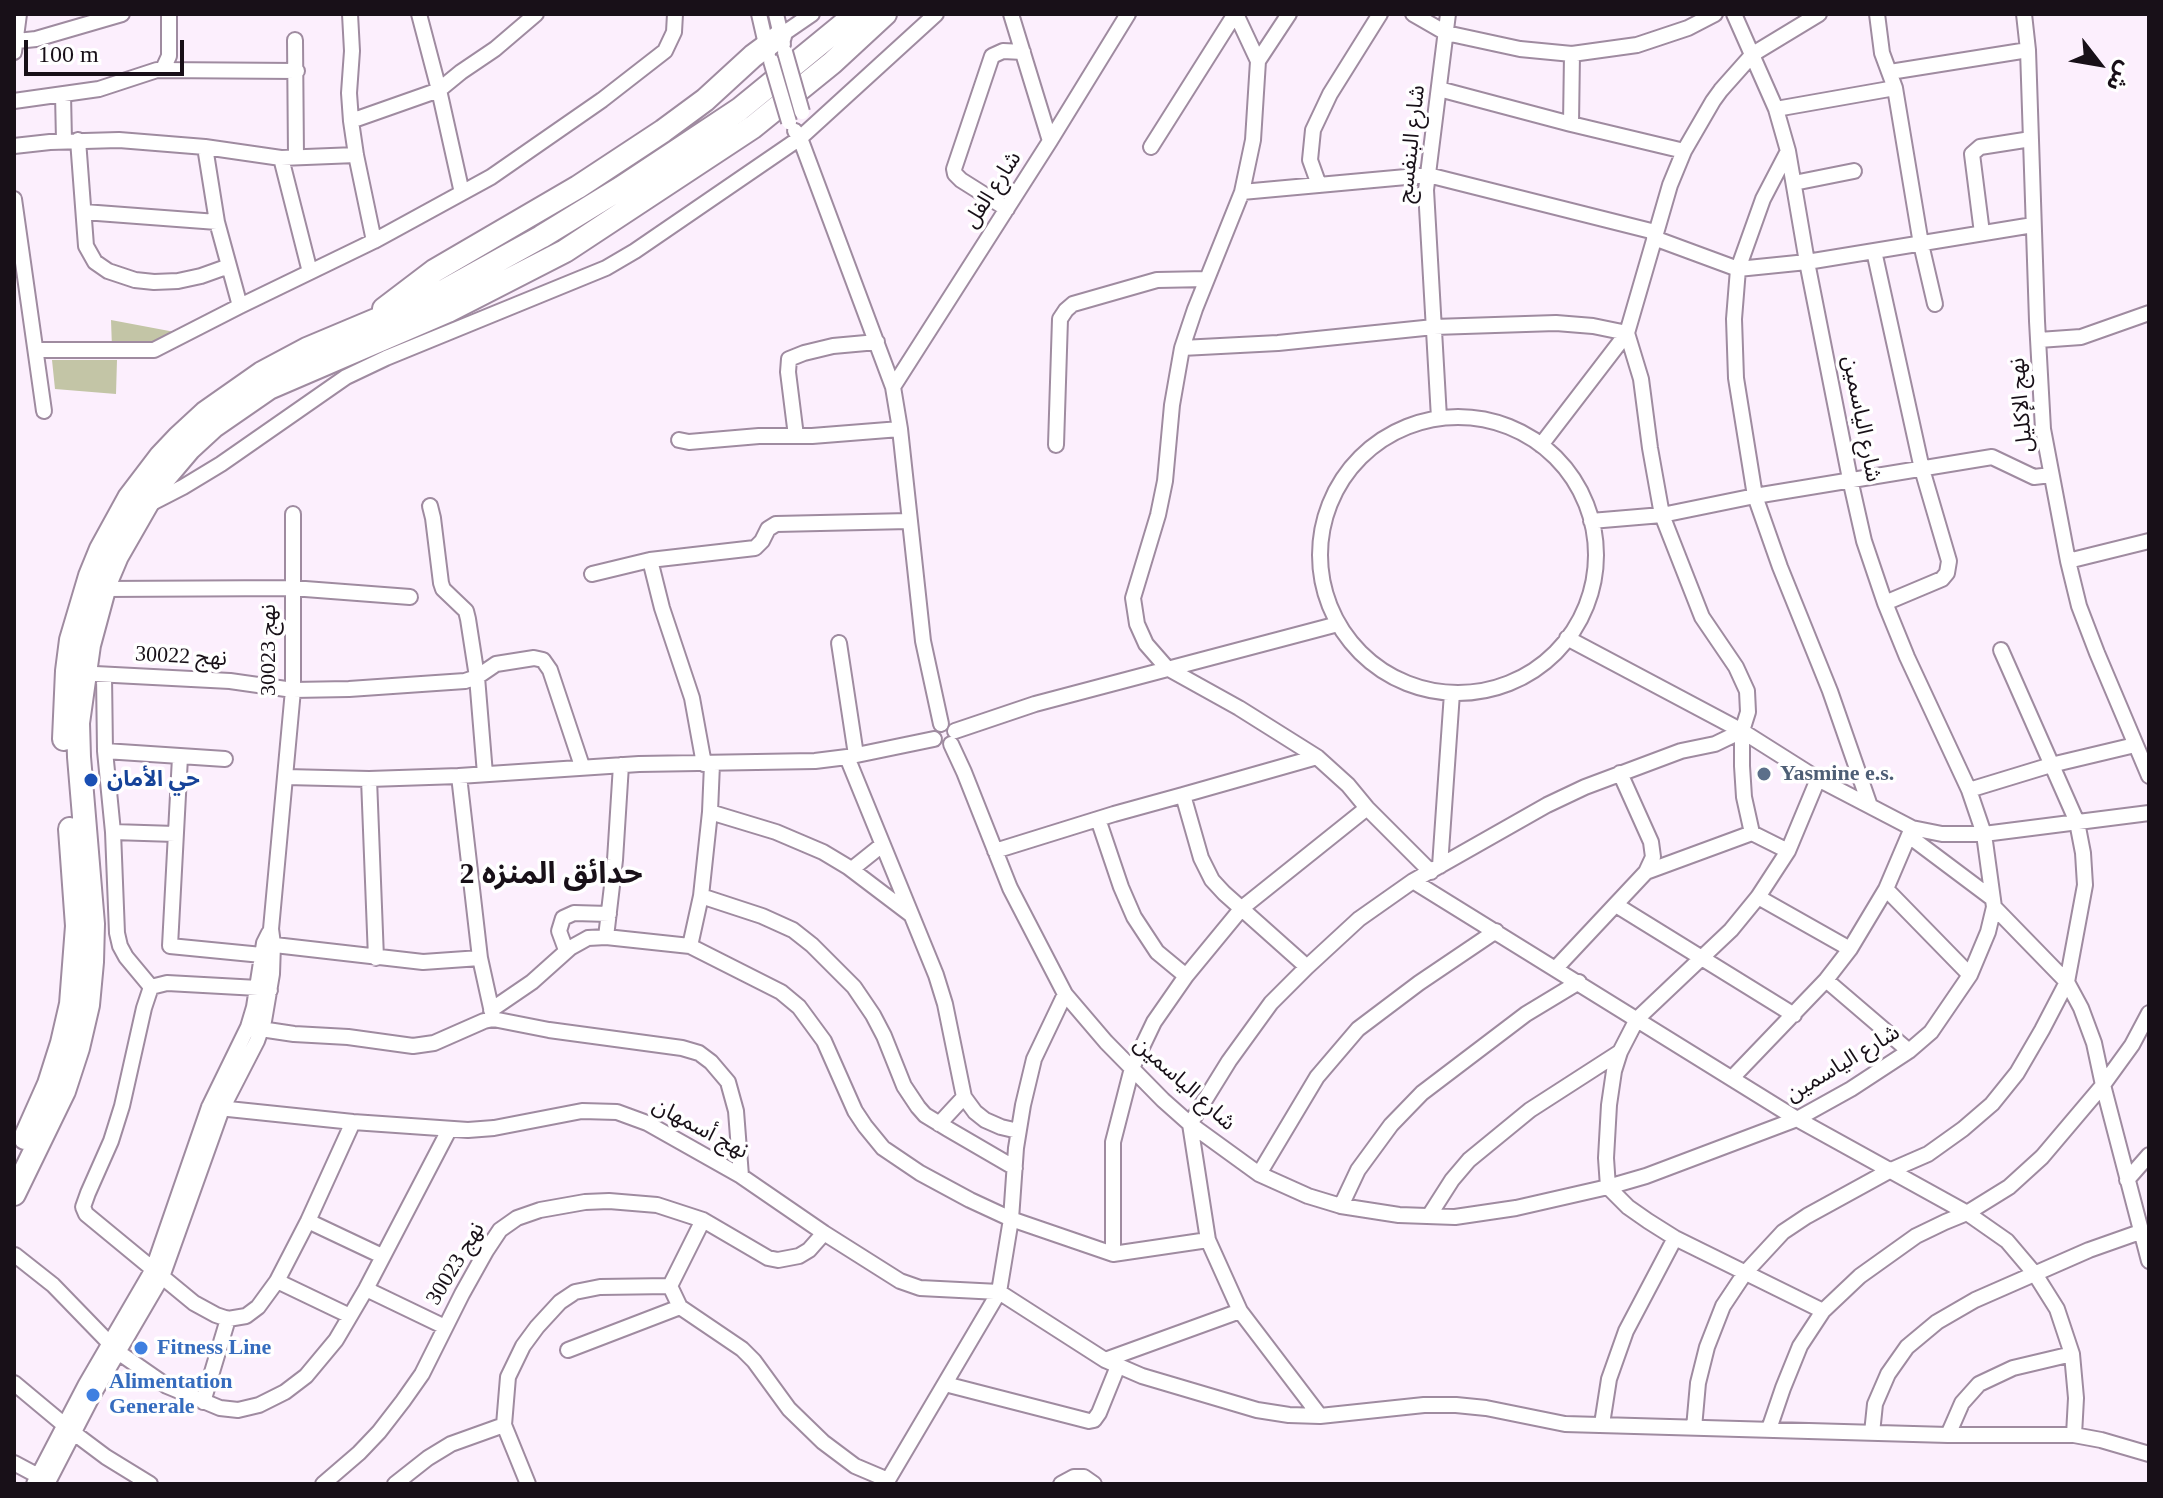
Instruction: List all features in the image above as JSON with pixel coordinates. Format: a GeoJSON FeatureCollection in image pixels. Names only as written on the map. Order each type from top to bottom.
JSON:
{"type":"FeatureCollection","features":[{"type":"Feature","properties":{"kind":"highway"},"geometry":{"type":"LineString","coordinates":[[14,1161],[49,1084],[62,1043],[73,990],[77,926],[63,724],[85,673],[77,616],[101,549],[129,498],[161,456],[205,413],[262,373],[307,349],[438,294],[541,237],[740,109],[856,14]]}},
{"type":"Feature","properties":{"kind":"highway"},"geometry":{"type":"LineString","coordinates":[[14,1194],[64,1091],[88,1005],[93,924],[78,723],[94,619],[117,556],[156,488],[189,449],[214,426],[269,388],[448,311],[565,251],[753,127],[832,63],[885,14]]}},
{"type":"Feature","properties":{"kind":"highway"},"geometry":{"type":"LineString","coordinates":[[363,327],[434,271],[578,187],[663,131],[776,42]]}},
{"type":"Feature","properties":{"kind":"street"},"geometry":{"type":"LineString","coordinates":[[19,14],[15,46],[122,14]]}},
{"type":"Feature","properties":{"kind":"street"},"geometry":{"type":"LineString","coordinates":[[163,69],[169,56],[169,14]]}},
{"type":"Feature","properties":{"kind":"street"},"geometry":{"type":"LineString","coordinates":[[350,14],[351,121],[374,241]]}},
{"type":"Feature","properties":{"kind":"street"},"geometry":{"type":"LineString","coordinates":[[419,14],[462,193]]}},
{"type":"Feature","properties":{"kind":"street"},"geometry":{"type":"LineString","coordinates":[[351,121],[439,90],[536,14]]}},
{"type":"Feature","properties":{"kind":"street"},"geometry":{"type":"LineString","coordinates":[[37,350],[154,350],[374,241],[491,177],[577,118],[665,51],[674,32],[675,14]]}},
{"type":"Feature","properties":{"kind":"street"},"geometry":{"type":"LineString","coordinates":[[759,14],[776,42],[802,112],[800,138]]}},
{"type":"Feature","properties":{"kind":"street"},"geometry":{"type":"LineString","coordinates":[[776,42],[812,14]]}},
{"type":"Feature","properties":{"kind":"street"},"geometry":{"type":"LineString","coordinates":[[144,506],[221,464],[346,377],[606,268],[635,251],[800,138],[936,14]]}},
{"type":"Feature","properties":{"kind":"street"},"geometry":{"type":"LineString","coordinates":[[1011,14],[1050,141]]}},
{"type":"Feature","properties":{"kind":"street","name":"شارع الفل"},"geometry":{"type":"LineString","coordinates":[[893,387],[1128,14]]}},
{"type":"Feature","properties":{"kind":"street"},"geometry":{"type":"LineString","coordinates":[[1236,14],[1258,61],[1253,140],[1242,192],[1182,348],[1172,405],[1165,481],[1133,598],[1137,624],[1146,644],[1167,668],[1317,757],[1348,785],[1367,808],[1436,869]]}},
{"type":"Feature","properties":{"kind":"street"},"geometry":{"type":"LineString","coordinates":[[1151,147],[1236,14]]}},
{"type":"Feature","properties":{"kind":"street"},"geometry":{"type":"LineString","coordinates":[[1258,61],[1289,14]]}},
{"type":"Feature","properties":{"kind":"street"},"geometry":{"type":"LineString","coordinates":[[1319,185],[1310,160],[1313,130],[1330,94],[1380,14]]}},
{"type":"Feature","properties":{"kind":"street"},"geometry":{"type":"LineString","coordinates":[[1413,14],[1446,33],[1520,49],[1572,54],[1637,45],[1688,28],[1715,14]]}},
{"type":"Feature","properties":{"kind":"street","name":"شارع البنفسج"},"geometry":{"type":"LineString","coordinates":[[1439,418],[1426,190],[1448,14]]}},
{"type":"Feature","properties":{"kind":"street","name":"شارع الياسمين"},"geometry":{"type":"LineString","coordinates":[[800,138],[893,387],[923,641],[949,733],[1010,888],[1065,994],[1106,1042],[1190,1124],[1259,1174],[1308,1196],[1341,1206],[1399,1215],[1455,1217],[1516,1208],[1608,1187],[1646,1176],[1797,1119],[1851,1089],[1909,1051],[1931,1032],[1970,975],[1988,932],[1994,903],[1984,834],[1969,790],[1907,657],[1864,541],[1807,262],[1788,151],[1776,109],[1734,14]]}},
{"type":"Feature","properties":{"kind":"street"},"geometry":{"type":"LineString","coordinates":[[1541,445],[1627,333],[1670,185],[1684,151],[1721,90],[1753,54],[1819,14]]}},
{"type":"Feature","properties":{"kind":"street"},"geometry":{"type":"LineString","coordinates":[[1877,14],[1882,53],[1895,88],[1921,244],[1935,304]]}},
{"type":"Feature","properties":{"kind":"street","name":"نهج الإكليل"},"geometry":{"type":"LineString","coordinates":[[2024,14],[2043,429],[2079,606],[2149,776]]}},
{"type":"Feature","properties":{"kind":"street"},"geometry":{"type":"LineString","coordinates":[[295,40],[297,71],[289,158],[310,272]]}},
{"type":"Feature","properties":{"kind":"street"},"geometry":{"type":"LineString","coordinates":[[776,42],[789,122],[800,138]]}},
{"type":"Feature","properties":{"kind":"street"},"geometry":{"type":"LineString","coordinates":[[1890,72],[2028,50]]}},
{"type":"Feature","properties":{"kind":"street"},"geometry":{"type":"LineString","coordinates":[[1007,209],[961,180],[954,169],[992,56],[1003,51],[1023,52]]}},
{"type":"Feature","properties":{"kind":"street"},"geometry":{"type":"LineString","coordinates":[[1571,124],[1572,54]]}},
{"type":"Feature","properties":{"kind":"street"},"geometry":{"type":"LineString","coordinates":[[14,101],[99,89],[163,69],[297,71]]}},
{"type":"Feature","properties":{"kind":"street"},"geometry":{"type":"LineString","coordinates":[[1776,109],[1895,88]]}},
{"type":"Feature","properties":{"kind":"street"},"geometry":{"type":"LineString","coordinates":[[1439,89],[1684,151]]}},
{"type":"Feature","properties":{"kind":"street"},"geometry":{"type":"LineString","coordinates":[[63,94],[84,212],[86,246],[95,262],[108,271],[135,280],[154,282],[178,281],[229,266]]}},
{"type":"Feature","properties":{"kind":"street"},"geometry":{"type":"LineString","coordinates":[[1982,233],[1972,154],[1980,147],[2031,139]]}},
{"type":"Feature","properties":{"kind":"street"},"geometry":{"type":"LineString","coordinates":[[14,146],[71,141],[131,141],[289,158],[356,155]]}},
{"type":"Feature","properties":{"kind":"street"},"geometry":{"type":"LineString","coordinates":[[205,147],[217,222],[240,306]]}},
{"type":"Feature","properties":{"kind":"street"},"geometry":{"type":"LineString","coordinates":[[1788,151],[1763,199],[1738,269],[1734,319],[1736,378],[1755,496],[1830,691],[1870,806]]}},
{"type":"Feature","properties":{"kind":"street"},"geometry":{"type":"LineString","coordinates":[[1794,183],[1854,171]]}},
{"type":"Feature","properties":{"kind":"street"},"geometry":{"type":"LineString","coordinates":[[1242,192],[1428,175],[1654,235],[1705,259],[1738,269],[1807,262],[2033,225]]}},
{"type":"Feature","properties":{"kind":"street"},"geometry":{"type":"LineString","coordinates":[[14,199],[44,411]]}},
{"type":"Feature","properties":{"kind":"street"},"geometry":{"type":"LineString","coordinates":[[84,212],[217,222]]}},
{"type":"Feature","properties":{"kind":"street"},"geometry":{"type":"LineString","coordinates":[[1874,251],[1922,469],[1949,561],[1947,573],[1942,579],[1885,603]]}},
{"type":"Feature","properties":{"kind":"street"},"geometry":{"type":"LineString","coordinates":[[1056,445],[1060,319],[1066,310],[1073,304],[1157,280],[1207,279]]}},
{"type":"Feature","properties":{"kind":"street"},"geometry":{"type":"LineString","coordinates":[[2039,340],[2081,337],[2149,313]]}},
{"type":"Feature","properties":{"kind":"street"},"geometry":{"type":"LineString","coordinates":[[1182,348],[1278,343],[1434,327],[1556,323],[1627,333]]}},
{"type":"Feature","properties":{"kind":"street"},"geometry":{"type":"LineString","coordinates":[[1627,333],[1641,379],[1662,515],[1702,617],[1736,667],[1747,691],[1748,712],[1742,731],[1744,797],[1752,833]]}},
{"type":"Feature","properties":{"kind":"street"},"geometry":{"type":"LineString","coordinates":[[796,436],[789,359],[833,346],[877,342]]}},
{"type":"Feature","properties":{"kind":"street"},"geometry":{"type":"LineString","coordinates":[[1439,418],[1485,420],[1515,429],[1541,445],[1572,479],[1591,521],[1595,552],[1592,582],[1583,612],[1567,638],[1546,661],[1520,678],[1491,689],[1452,693],[1415,686],[1387,674],[1362,655],[1338,624],[1324,589],[1320,559],[1323,528],[1332,498],[1348,472],[1382,440],[1409,426],[1439,418]]}},
{"type":"Feature","properties":{"kind":"street"},"geometry":{"type":"LineString","coordinates":[[679,440],[689,442],[900,429]]}},
{"type":"Feature","properties":{"kind":"street"},"geometry":{"type":"LineString","coordinates":[[1591,521],[1662,515],[1850,479],[1992,457],[2034,477],[2051,475]]}},
{"type":"Feature","properties":{"kind":"street"},"geometry":{"type":"LineString","coordinates":[[430,506],[443,589],[466,611],[477,677],[485,774]]}},
{"type":"Feature","properties":{"kind":"street","name":"نهج 30023"},"geometry":{"type":"LineString","coordinates":[[42,1481],[158,1273],[216,1108],[255,1028],[264,989],[271,929],[293,690],[293,514]]}},
{"type":"Feature","properties":{"kind":"street"},"geometry":{"type":"LineString","coordinates":[[592,574],[650,560],[755,548],[768,529],[776,524],[909,521]]}},
{"type":"Feature","properties":{"kind":"street"},"geometry":{"type":"LineString","coordinates":[[2068,561],[2149,541]]}},
{"type":"Feature","properties":{"kind":"street"},"geometry":{"type":"LineString","coordinates":[[650,560],[662,608],[692,698],[708,764],[710,812],[701,896],[690,946]]}},
{"type":"Feature","properties":{"kind":"street"},"geometry":{"type":"LineString","coordinates":[[104,589],[292,588],[410,597]]}},
{"type":"Feature","properties":{"kind":"street"},"geometry":{"type":"LineString","coordinates":[[286,777],[369,779],[459,776],[582,766],[815,761],[851,756],[934,739],[934,730],[949,733],[1035,704],[1338,624]]}},
{"type":"Feature","properties":{"kind":"street"},"geometry":{"type":"LineString","coordinates":[[1567,638],[1742,731],[1818,779],[1870,806],[1910,832],[1994,903],[2067,982],[2081,1008],[2094,1043],[2149,1261]]}},
{"type":"Feature","properties":{"kind":"street"},"geometry":{"type":"LineString","coordinates":[[839,643],[851,756],[882,845],[936,975],[964,1097],[985,1120],[1018,1131]]}},
{"type":"Feature","properties":{"kind":"street"},"geometry":{"type":"LineString","coordinates":[[1694,1428],[1698,1383],[1707,1347],[1723,1306],[1745,1273],[1783,1232],[1889,1171],[1928,1154],[1992,1104],[2017,1073],[2067,982],[2085,885],[2077,822],[2001,650]]}},
{"type":"Feature","properties":{"kind":"street","name":"نهج 30022"},"geometry":{"type":"LineString","coordinates":[[85,673],[230,681],[293,690],[465,681],[496,664],[534,658],[548,664],[582,766]]}},
{"type":"Feature","properties":{"kind":"street"},"geometry":{"type":"LineString","coordinates":[[85,673],[105,751],[113,832],[117,933],[120,946],[151,987]]}},
{"type":"Feature","properties":{"kind":"street"},"geometry":{"type":"LineString","coordinates":[[1436,869],[1452,693]]}},
{"type":"Feature","properties":{"kind":"street"},"geometry":{"type":"LineString","coordinates":[[1320,1416],[1240,1311],[1208,1240],[1190,1124],[1229,1061],[1271,1003],[1359,919],[1413,881],[1547,805],[1620,773],[1681,751],[1715,744],[1742,731]]}},
{"type":"Feature","properties":{"kind":"street"},"geometry":{"type":"LineString","coordinates":[[1969,790],[2051,765],[2135,745]]}},
{"type":"Feature","properties":{"kind":"street"},"geometry":{"type":"LineString","coordinates":[[105,751],[225,759]]}},
{"type":"Feature","properties":{"kind":"street"},"geometry":{"type":"LineString","coordinates":[[180,757],[170,946],[423,962],[480,958]]}},
{"type":"Feature","properties":{"kind":"street"},"geometry":{"type":"LineString","coordinates":[[995,851],[1317,757]]}},
{"type":"Feature","properties":{"kind":"street"},"geometry":{"type":"LineString","coordinates":[[606,937],[621,765]]}},
{"type":"Feature","properties":{"kind":"street"},"geometry":{"type":"LineString","coordinates":[[1556,968],[1646,872],[1653,857],[1651,842],[1620,773]]}},
{"type":"Feature","properties":{"kind":"street"},"geometry":{"type":"LineString","coordinates":[[459,776],[480,958],[492,1014]]}},
{"type":"Feature","properties":{"kind":"street"},"geometry":{"type":"LineString","coordinates":[[369,779],[376,958]]}},
{"type":"Feature","properties":{"kind":"street"},"geometry":{"type":"LineString","coordinates":[[1818,779],[1788,851],[1758,897],[1731,930],[1637,1019],[1614,1071],[1606,1158],[1608,1187],[1628,1207],[1675,1238],[1823,1311]]}},
{"type":"Feature","properties":{"kind":"street"},"geometry":{"type":"LineString","coordinates":[[1183,795],[1193,835],[1208,874],[1224,893],[1307,967]]}},
{"type":"Feature","properties":{"kind":"street"},"geometry":{"type":"LineString","coordinates":[[1113,1254],[1113,1142],[1132,1068],[1154,1022],[1186,976],[1242,908],[1367,808]]}},
{"type":"Feature","properties":{"kind":"street"},"geometry":{"type":"LineString","coordinates":[[710,812],[776,832],[823,852],[852,869],[911,914]]}},
{"type":"Feature","properties":{"kind":"street"},"geometry":{"type":"LineString","coordinates":[[1910,832],[1984,834],[2149,813]]}},
{"type":"Feature","properties":{"kind":"street"},"geometry":{"type":"LineString","coordinates":[[1098,819],[1134,917],[1157,952],[1186,976]]}},
{"type":"Feature","properties":{"kind":"street"},"geometry":{"type":"LineString","coordinates":[[113,832],[175,834]]}},
{"type":"Feature","properties":{"kind":"street"},"geometry":{"type":"LineString","coordinates":[[1732,1078],[1794,1015],[1850,949],[1886,889],[1910,832]]}},
{"type":"Feature","properties":{"kind":"street"},"geometry":{"type":"LineString","coordinates":[[1646,872],[1752,833],[1788,851]]}},
{"type":"Feature","properties":{"kind":"street"},"geometry":{"type":"LineString","coordinates":[[852,869],[882,845]]}},
{"type":"Feature","properties":{"kind":"street"},"geometry":{"type":"LineString","coordinates":[[1413,881],[1797,1119],[1967,1213],[2007,1241],[2035,1274],[2057,1309],[2072,1354],[2076,1398],[2074,1435]]}},
{"type":"Feature","properties":{"kind":"street"},"geometry":{"type":"LineString","coordinates":[[1886,889],[1970,975]]}},
{"type":"Feature","properties":{"kind":"street"},"geometry":{"type":"LineString","coordinates":[[701,896],[793,930],[827,959],[854,987],[873,1015],[904,1086],[918,1107],[939,1124],[1015,1168]]}},
{"type":"Feature","properties":{"kind":"street"},"geometry":{"type":"LineString","coordinates":[[1758,897],[1850,949]]}},
{"type":"Feature","properties":{"kind":"street"},"geometry":{"type":"LineString","coordinates":[[1616,905],[1794,1015]]}},
{"type":"Feature","properties":{"kind":"street"},"geometry":{"type":"LineString","coordinates":[[566,950],[559,931],[563,918],[574,913],[609,914]]}},
{"type":"Feature","properties":{"kind":"street"},"geometry":{"type":"LineString","coordinates":[[1259,1174],[1317,1077],[1358,1029],[1496,931]]}},
{"type":"Feature","properties":{"kind":"street"},"geometry":{"type":"LineString","coordinates":[[255,1028],[413,1046],[434,1043],[484,1021],[566,950],[588,938],[606,937],[690,946],[781,992],[799,1007],[824,1041],[855,1111],[883,1148],[903,1164],[1011,1219],[1113,1254],[1208,1240]]}},
{"type":"Feature","properties":{"kind":"street"},"geometry":{"type":"LineString","coordinates":[[1826,980],[1909,1051]]}},
{"type":"Feature","properties":{"kind":"street"},"geometry":{"type":"LineString","coordinates":[[1341,1206],[1358,1170],[1391,1125],[1422,1093],[1526,1014],[1579,982]]}},
{"type":"Feature","properties":{"kind":"street"},"geometry":{"type":"LineString","coordinates":[[151,987],[167,983],[264,989]]}},
{"type":"Feature","properties":{"kind":"street"},"geometry":{"type":"LineString","coordinates":[[151,987],[122,1106],[83,1207],[86,1214],[194,1303],[228,1319],[246,1316],[258,1307],[277,1281],[308,1221],[353,1122]]}},
{"type":"Feature","properties":{"kind":"street"},"geometry":{"type":"LineString","coordinates":[[670,1286],[680,1307],[742,1349],[789,1409],[823,1442],[855,1466],[888,1482],[999,1292],[1011,1219],[1018,1131],[1034,1059],[1065,994]]}},
{"type":"Feature","properties":{"kind":"street"},"geometry":{"type":"LineString","coordinates":[[1769,1429],[1800,1346],[1823,1311],[1860,1276],[1916,1236],[1967,1213],[2009,1187],[2042,1157],[2103,1085],[2132,1045],[2149,1013]]}},
{"type":"Feature","properties":{"kind":"street"},"geometry":{"type":"LineString","coordinates":[[492,1014],[549,1030],[699,1053],[721,1071],[728,1082],[736,1111],[741,1176]]}},
{"type":"Feature","properties":{"kind":"street"},"geometry":{"type":"LineString","coordinates":[[1429,1216],[1469,1160],[1530,1110],[1620,1052]]}},
{"type":"Feature","properties":{"kind":"street"},"geometry":{"type":"LineString","coordinates":[[939,1124],[964,1097]]}},
{"type":"Feature","properties":{"kind":"street","name":"نهج أسمهان"},"geometry":{"type":"LineString","coordinates":[[216,1108],[449,1130],[494,1128],[582,1111],[617,1112],[647,1123],[741,1176],[900,1281],[920,1288],[999,1292]]}},
{"type":"Feature","properties":{"kind":"street"},"geometry":{"type":"LineString","coordinates":[[15,1255],[53,1285],[114,1348],[167,1386],[220,1408],[238,1410],[259,1405],[306,1376],[336,1340],[449,1130]]}},
{"type":"Feature","properties":{"kind":"street"},"geometry":{"type":"LineString","coordinates":[[2127,1180],[2149,1155]]}},
{"type":"Feature","properties":{"kind":"street","name":"نهج 30023"},"geometry":{"type":"LineString","coordinates":[[323,1484],[359,1453],[403,1401],[422,1374],[486,1251],[500,1230],[517,1218],[559,1206],[609,1201],[657,1205],[703,1220],[768,1258],[778,1260],[799,1256],[824,1233]]}},
{"type":"Feature","properties":{"kind":"street"},"geometry":{"type":"LineString","coordinates":[[670,1286],[703,1220]]}},
{"type":"Feature","properties":{"kind":"street"},"geometry":{"type":"LineString","coordinates":[[308,1221],[382,1256]]}},
{"type":"Feature","properties":{"kind":"street"},"geometry":{"type":"LineString","coordinates":[[1872,1433],[1875,1404],[1888,1374],[1907,1347],[1937,1322],[1975,1300],[2089,1250],[2140,1232]]}},
{"type":"Feature","properties":{"kind":"street"},"geometry":{"type":"LineString","coordinates":[[1602,1424],[1609,1379],[1626,1331],[1675,1238]]}},
{"type":"Feature","properties":{"kind":"street"},"geometry":{"type":"LineString","coordinates":[[277,1281],[350,1316]]}},
{"type":"Feature","properties":{"kind":"street"},"geometry":{"type":"LineString","coordinates":[[528,1484],[504,1425],[508,1377],[537,1327],[560,1302],[585,1288],[670,1286]]}},
{"type":"Feature","properties":{"kind":"street"},"geometry":{"type":"LineString","coordinates":[[366,1289],[445,1327]]}},
{"type":"Feature","properties":{"kind":"street"},"geometry":{"type":"LineString","coordinates":[[999,1292],[1112,1363],[1142,1376],[1232,1404],[1289,1415],[1320,1416],[1424,1405],[1456,1405],[1565,1424],[1948,1435],[2074,1435],[2149,1454]]}},
{"type":"Feature","properties":{"kind":"street"},"geometry":{"type":"LineString","coordinates":[[568,1350],[680,1307]]}},
{"type":"Feature","properties":{"kind":"street"},"geometry":{"type":"LineString","coordinates":[[1112,1363],[1240,1311]]}},
{"type":"Feature","properties":{"kind":"street"},"geometry":{"type":"LineString","coordinates":[[203,1402],[228,1319]]}},
{"type":"Feature","properties":{"kind":"street"},"geometry":{"type":"LineString","coordinates":[[1948,1435],[1962,1403],[1979,1384],[2013,1368],[2072,1354]]}},
{"type":"Feature","properties":{"kind":"street"},"geometry":{"type":"LineString","coordinates":[[945,1384],[1089,1421],[1099,1413],[1112,1363]]}},
{"type":"Feature","properties":{"kind":"street"},"geometry":{"type":"LineString","coordinates":[[14,1383],[69,1430],[150,1484]]}},
{"type":"Feature","properties":{"kind":"street"},"geometry":{"type":"LineString","coordinates":[[395,1484],[451,1444],[504,1425]]}},
{"type":"Feature","properties":{"kind":"street"},"geometry":{"type":"LineString","coordinates":[[14,1463],[42,1481]]}},
{"type":"Feature","properties":{"kind":"street"},"geometry":{"type":"LineString","coordinates":[[1061,1484],[1074,1477],[1084,1477],[1094,1484]]}},
{"type":"Feature","properties":{"kind":"green space"},"geometry":{"type":"Polygon","coordinates":[[[111,320],[180,333],[159,348],[112,348],[111,320]]]}},
{"type":"Feature","properties":{"kind":"green space"},"geometry":{"type":"Polygon","coordinates":[[[52,360],[117,360],[116,394],[55,389],[52,360]]]}},
{"type":"Feature","properties":{"kind":"place","name":"Yasmine e.s."},"geometry":{"type":"Point","coordinates":[1764,774]}},
{"type":"Feature","properties":{"kind":"place","name":"حي الأمان"},"geometry":{"type":"Point","coordinates":[91,780]}},
{"type":"Feature","properties":{"kind":"place","name":"Fitness Line"},"geometry":{"type":"Point","coordinates":[141,1348]}},
{"type":"Feature","properties":{"kind":"place","name":"Alimentation Generale"},"geometry":{"type":"Point","coordinates":[93,1395]}},
{"type":"Feature","properties":{"kind":"district","name":"حدائق المنزه 2"},"geometry":{"type":"Point","coordinates":[551,875]}}]}
